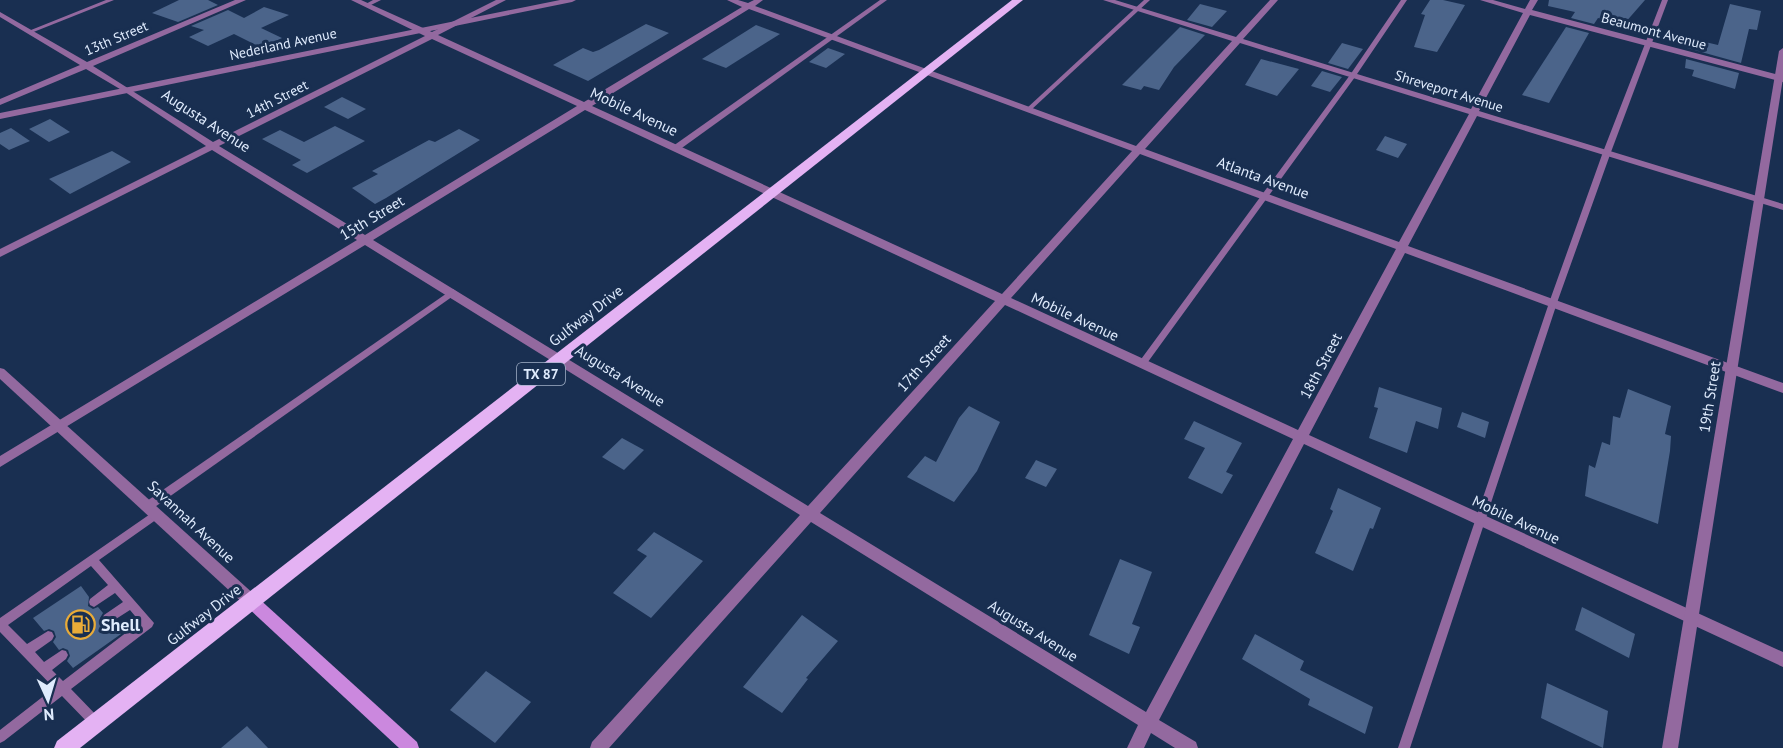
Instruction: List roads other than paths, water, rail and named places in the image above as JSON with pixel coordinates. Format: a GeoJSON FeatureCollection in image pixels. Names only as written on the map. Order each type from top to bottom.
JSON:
{"type":"FeatureCollection","features":[{"type":"Feature","properties":{"kind":"main road","name":"Gulfway Drive"},"geometry":{"type":"LineString","coordinates":[[64,748],[1018,0]]}},
{"type":"Feature","properties":{"kind":"main road","name":"Savannah Avenue"},"geometry":{"type":"LineString","coordinates":[[251,601],[411,748]]}},
{"type":"Feature","properties":{"kind":"street","name":"13th Street"},"geometry":{"type":"LineString","coordinates":[[0,102],[242,0]]}},
{"type":"Feature","properties":{"kind":"street","name":"Mobile Avenue"},"geometry":{"type":"LineString","coordinates":[[355,0],[373,3],[425,33],[1783,660]]}},
{"type":"Feature","properties":{"kind":"street","name":"14th Street"},"geometry":{"type":"LineString","coordinates":[[0,253],[214,147],[425,33],[450,25],[502,0]]}},
{"type":"Feature","properties":{"kind":"street"},"geometry":{"type":"LineString","coordinates":[[450,25],[572,0]]}},
{"type":"Feature","properties":{"kind":"street","name":"Atlanta Avenue"},"geometry":{"type":"LineString","coordinates":[[731,0],[1783,388]]}},
{"type":"Feature","properties":{"kind":"street","name":"15th Street"},"geometry":{"type":"LineString","coordinates":[[0,462],[759,0]]}},
{"type":"Feature","properties":{"kind":"street","name":"Shreveport Avenue"},"geometry":{"type":"LineString","coordinates":[[1107,0],[1783,207]]}},
{"type":"Feature","properties":{"kind":"street","name":"17th Street"},"geometry":{"type":"LineString","coordinates":[[598,748],[1274,0]]}},
{"type":"Feature","properties":{"kind":"street","name":"Beaumont Avenue"},"geometry":{"type":"LineString","coordinates":[[1484,0],[1781,79]]}},
{"type":"Feature","properties":{"kind":"street","name":"18th Street"},"geometry":{"type":"LineString","coordinates":[[1135,748],[1534,0]]}},
{"type":"Feature","properties":{"kind":"street","name":"Augusta Avenue"},"geometry":{"type":"LineString","coordinates":[[0,14],[128,90],[214,147],[561,358],[1190,748]]}},
{"type":"Feature","properties":{"kind":"street","name":"Nederland Avenue"},"geometry":{"type":"LineString","coordinates":[[0,116],[425,33]]}},
{"type":"Feature","properties":{"kind":"street","name":"19th Street"},"geometry":{"type":"LineString","coordinates":[[1670,748],[1758,200],[1781,79],[1783,51]]}},
{"type":"Feature","properties":{"kind":"street","name":"Savannah Avenue"},"geometry":{"type":"LineString","coordinates":[[0,372],[251,601]]}},
{"type":"Feature","properties":{"kind":"lane"},"geometry":{"type":"LineString","coordinates":[[29,32],[111,0]]}},
{"type":"Feature","properties":{"kind":"lane"},"geometry":{"type":"LineString","coordinates":[[676,148],[834,38],[884,0]]}},
{"type":"Feature","properties":{"kind":"lane"},"geometry":{"type":"LineString","coordinates":[[1029,109],[1146,0]]}},
{"type":"Feature","properties":{"kind":"lane"},"geometry":{"type":"LineString","coordinates":[[1142,364],[1353,76],[1404,0]]}},
{"type":"Feature","properties":{"kind":"lane"},"geometry":{"type":"LineString","coordinates":[[1404,748],[1554,303],[1607,153],[1665,0]]}},
{"type":"Feature","properties":{"kind":"lane"},"geometry":{"type":"LineString","coordinates":[[96,723],[0,624],[92,559],[152,510],[453,292]]}},
{"type":"Feature","properties":{"kind":"lane"},"geometry":{"type":"LineString","coordinates":[[0,737],[148,623],[92,559]]}},
{"type":"Feature","properties":{"kind":"lane"},"geometry":{"type":"LineString","coordinates":[[94,602],[116,586]]}},
{"type":"Feature","properties":{"kind":"lane"},"geometry":{"type":"LineString","coordinates":[[108,619],[131,603]]}},
{"type":"Feature","properties":{"kind":"lane"},"geometry":{"type":"LineString","coordinates":[[27,651],[48,636]]}},
{"type":"Feature","properties":{"kind":"lane"},"geometry":{"type":"LineString","coordinates":[[44,669],[62,655]]}},
{"type":"Feature","properties":{"kind":"place","name":"Shell"},"geometry":{"type":"Point","coordinates":[80,625]}}]}
